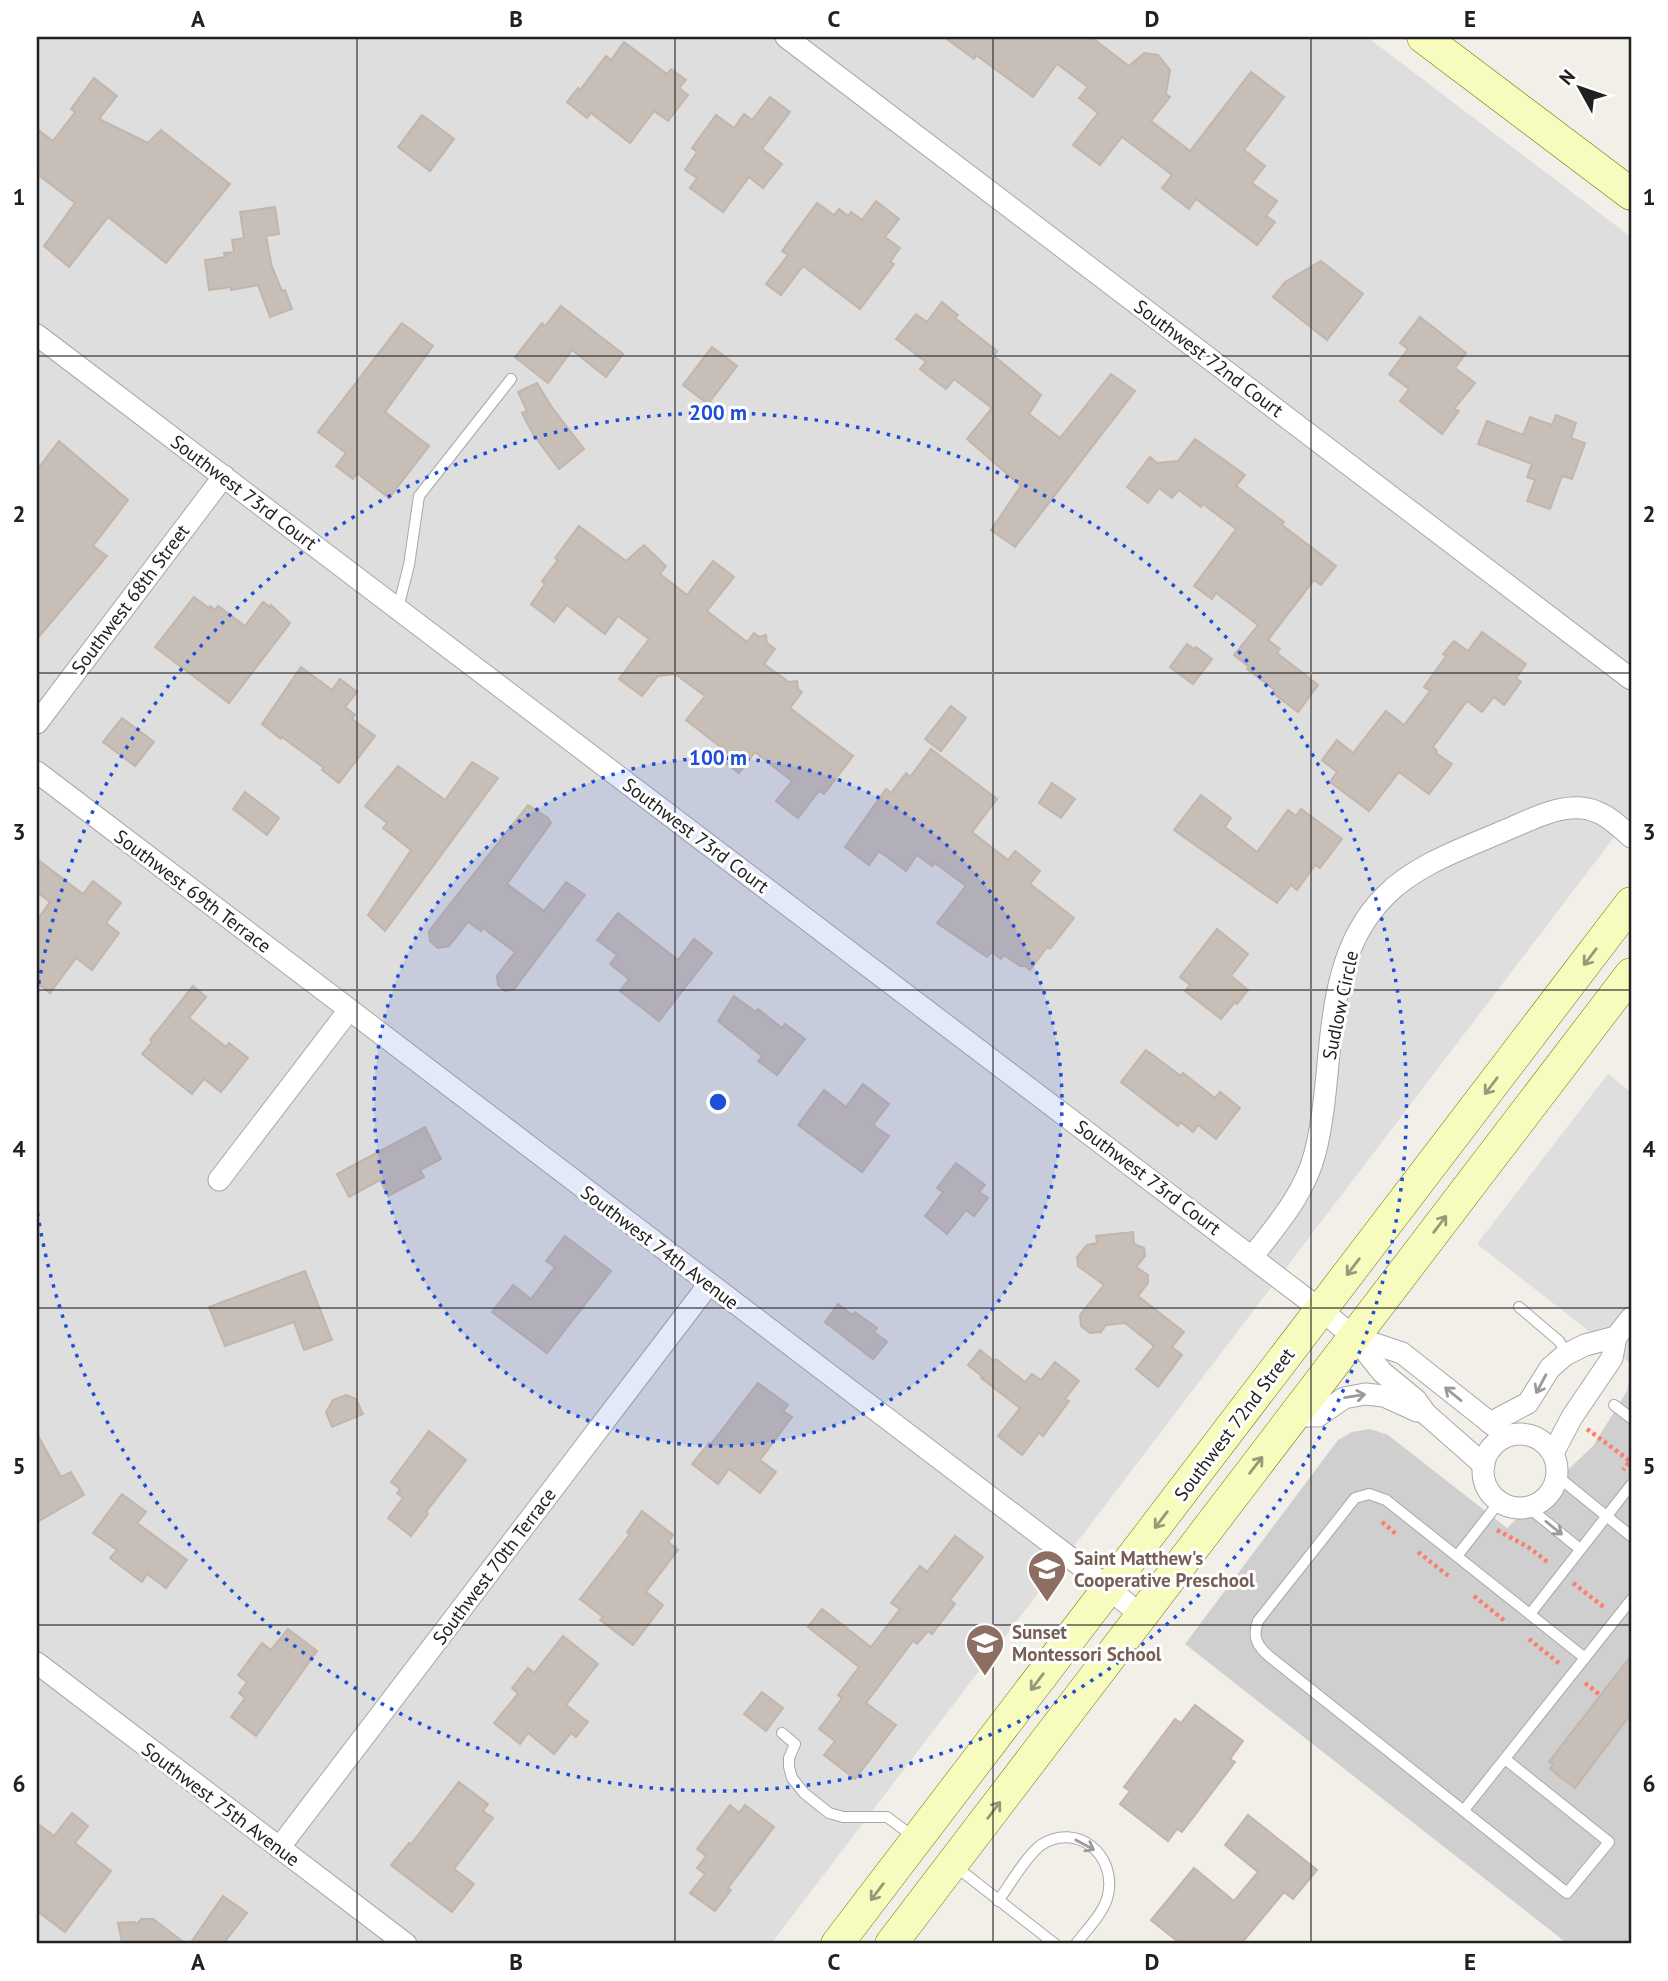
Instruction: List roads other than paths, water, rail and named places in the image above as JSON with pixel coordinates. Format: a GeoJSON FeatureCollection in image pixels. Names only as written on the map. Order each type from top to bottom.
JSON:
{"type":"FeatureCollection","features":[{"type":"Feature","properties":{"kind":"main road"},"geometry":{"type":"LineString","coordinates":[[1423,37],[1631,194]]}},
{"type":"Feature","properties":{"kind":"main road","name":"Southwest 72nd Street"},"geometry":{"type":"LineString","coordinates":[[837,1944],[1631,903]]}},
{"type":"Feature","properties":{"kind":"main road"},"geometry":{"type":"LineString","coordinates":[[891,1944],[1631,974]]}},
{"type":"Feature","properties":{"kind":"main road"},"geometry":{"type":"LineString","coordinates":[[917,1839],[953,1864]]}},
{"type":"Feature","properties":{"kind":"street","name":"Southwest 72nd Court"},"geometry":{"type":"LineString","coordinates":[[786,37],[1631,679]]}},
{"type":"Feature","properties":{"kind":"street","name":"Southwest 73rd Court"},"geometry":{"type":"LineString","coordinates":[[37,335],[1354,1337]]}},
{"type":"Feature","properties":{"kind":"street","name":"Southwest 68th Street"},"geometry":{"type":"LineString","coordinates":[[37,723],[224,476]]}},
{"type":"Feature","properties":{"kind":"street","name":"Southwest 69th Terrace"},"geometry":{"type":"LineString","coordinates":[[37,772],[349,1010]]}},
{"type":"Feature","properties":{"kind":"street","name":"Sudlow Circle"},"geometry":{"type":"LineString","coordinates":[[1252,1257],[1289,1208],[1310,1168],[1318,1139],[1332,1024],[1349,949],[1365,919],[1385,895],[1415,873],[1447,856],[1564,808],[1575,807],[1597,812],[1631,836]]}},
{"type":"Feature","properties":{"kind":"street"},"geometry":{"type":"LineString","coordinates":[[219,1180],[349,1010]]}},
{"type":"Feature","properties":{"kind":"street","name":"Southwest 74th Avenue"},"geometry":{"type":"LineString","coordinates":[[349,1010],[1141,1615]]}},
{"type":"Feature","properties":{"kind":"street","name":"Southwest 70th Terrace"},"geometry":{"type":"LineString","coordinates":[[279,1847],[709,1284]]}},
{"type":"Feature","properties":{"kind":"street"},"geometry":{"type":"LineString","coordinates":[[1553,1453],[1612,1358],[1616,1337],[1631,1318]]}},
{"type":"Feature","properties":{"kind":"street"},"geometry":{"type":"LineString","coordinates":[[1354,1337],[1382,1372],[1416,1400],[1426,1414],[1484,1465]]}},
{"type":"Feature","properties":{"kind":"street"},"geometry":{"type":"LineString","coordinates":[[1354,1337],[1402,1353],[1507,1436]]}},
{"type":"Feature","properties":{"kind":"street"},"geometry":{"type":"LineString","coordinates":[[1490,1423],[1528,1404],[1550,1368],[1567,1354],[1585,1345],[1616,1337]]}},
{"type":"Feature","properties":{"kind":"street"},"geometry":{"type":"LineString","coordinates":[[1567,1354],[1598,1378]]}},
{"type":"Feature","properties":{"kind":"street"},"geometry":{"type":"LineString","coordinates":[[1293,1416],[1318,1416],[1344,1398],[1365,1394],[1384,1396],[1408,1409],[1426,1414]]}},
{"type":"Feature","properties":{"kind":"street"},"geometry":{"type":"LineString","coordinates":[[1507,1436],[1533,1436],[1553,1453],[1557,1464],[1554,1487],[1539,1503],[1518,1507],[1500,1502],[1486,1485],[1484,1465],[1492,1448],[1507,1436]]}},
{"type":"Feature","properties":{"kind":"street","name":"Southwest 75th Avenue"},"geometry":{"type":"LineString","coordinates":[[37,1663],[406,1944]]}},
{"type":"Feature","properties":{"kind":"lane"},"geometry":{"type":"LineString","coordinates":[[398,608],[409,565],[419,496],[510,379]]}},
{"type":"Feature","properties":{"kind":"lane"},"geometry":{"type":"LineString","coordinates":[[1519,1307],[1559,1341],[1567,1354]]}},
{"type":"Feature","properties":{"kind":"lane"},"geometry":{"type":"LineString","coordinates":[[1615,1405],[1631,1418]]}},
{"type":"Feature","properties":{"kind":"lane"},"geometry":{"type":"LineString","coordinates":[[1557,1476],[1631,1536]]}},
{"type":"Feature","properties":{"kind":"lane"},"geometry":{"type":"LineString","coordinates":[[1530,1614],[1631,1485]]}},
{"type":"Feature","properties":{"kind":"lane"},"geometry":{"type":"LineString","coordinates":[[1505,1759],[1609,1842],[1567,1893],[1270,1657],[1256,1643],[1255,1632],[1261,1616],[1359,1495],[1369,1494],[1382,1497],[1585,1658]]}},
{"type":"Feature","properties":{"kind":"lane"},"geometry":{"type":"LineString","coordinates":[[1457,1556],[1500,1502]]}},
{"type":"Feature","properties":{"kind":"lane"},"geometry":{"type":"LineString","coordinates":[[1528,1507],[1580,1549]]}},
{"type":"Feature","properties":{"kind":"lane"},"geometry":{"type":"LineString","coordinates":[[1464,1810],[1631,1600]]}},
{"type":"Feature","properties":{"kind":"lane"},"geometry":{"type":"LineString","coordinates":[[782,1733],[794,1744],[789,1767],[792,1778],[804,1793],[829,1813],[843,1817],[887,1817],[917,1839]]}},
{"type":"Feature","properties":{"kind":"lane"},"geometry":{"type":"LineString","coordinates":[[998,1901],[1041,1846],[1058,1839],[1077,1839],[1092,1845],[1107,1863],[1110,1878],[1108,1897],[1076,1944]]}},
{"type":"Feature","properties":{"kind":"lane"},"geometry":{"type":"LineString","coordinates":[[953,1864],[1055,1944]]}},
{"type":"Feature","properties":{"kind":"place","name":"Saint Matthew's Cooperative Preschool"},"geometry":{"type":"Point","coordinates":[1047,1603]}},
{"type":"Feature","properties":{"kind":"place","name":"Sunset Montessori School"},"geometry":{"type":"Point","coordinates":[985,1677]}}]}
